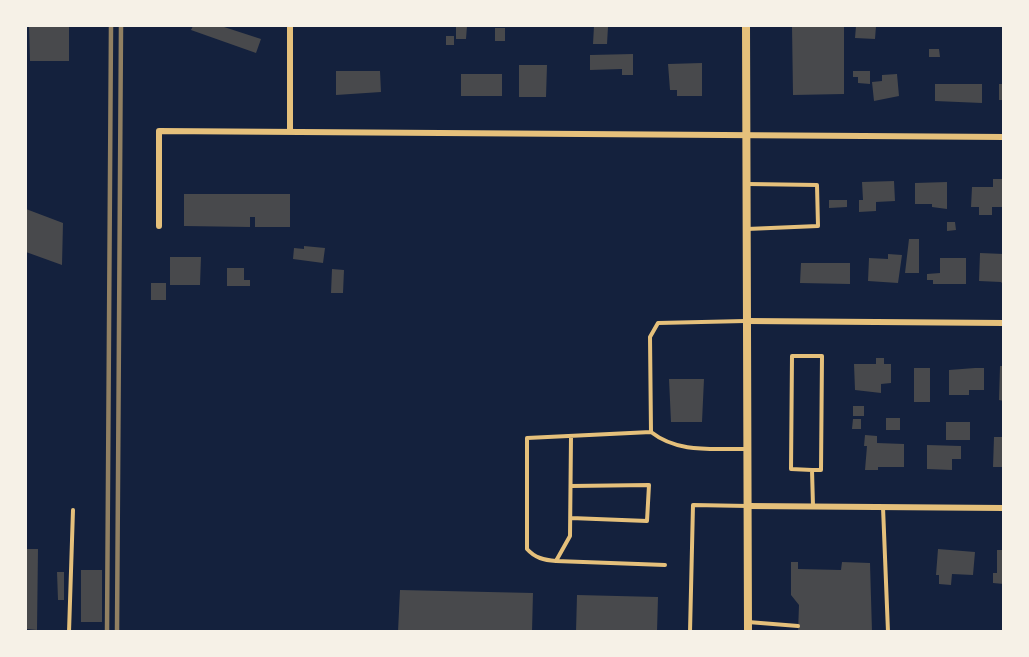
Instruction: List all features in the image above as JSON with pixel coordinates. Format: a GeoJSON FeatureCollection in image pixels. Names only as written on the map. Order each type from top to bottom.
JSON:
{"type":"FeatureCollection","features":[{"type":"Feature","properties":{"kind":"street"},"geometry":{"type":"LineString","coordinates":[[290,26],[290,131]]}},
{"type":"Feature","properties":{"kind":"street"},"geometry":{"type":"LineString","coordinates":[[746,26],[748,627]]}},
{"type":"Feature","properties":{"kind":"street"},"geometry":{"type":"LineString","coordinates":[[159,226],[159,131],[1004,137]]}},
{"type":"Feature","properties":{"kind":"street"},"geometry":{"type":"LineString","coordinates":[[748,321],[1004,323]]}},
{"type":"Feature","properties":{"kind":"street"},"geometry":{"type":"LineString","coordinates":[[748,506],[1004,508]]}},
{"type":"Feature","properties":{"kind":"lane"},"geometry":{"type":"LineString","coordinates":[[747,184],[817,185],[818,226],[747,229]]}},
{"type":"Feature","properties":{"kind":"lane"},"geometry":{"type":"LineString","coordinates":[[651,432],[650,338],[658,323],[748,321]]}},
{"type":"Feature","properties":{"kind":"lane"},"geometry":{"type":"LineString","coordinates":[[792,356],[822,356],[821,470],[812,470],[791,469],[792,356]]}},
{"type":"Feature","properties":{"kind":"lane"},"geometry":{"type":"LineString","coordinates":[[665,565],[556,561],[532,556],[527,549],[527,438],[651,432],[664,441],[680,447],[748,449]]}},
{"type":"Feature","properties":{"kind":"lane"},"geometry":{"type":"LineString","coordinates":[[556,561],[570,536],[571,437]]}},
{"type":"Feature","properties":{"kind":"lane"},"geometry":{"type":"LineString","coordinates":[[812,470],[813,506]]}},
{"type":"Feature","properties":{"kind":"lane"},"geometry":{"type":"LineString","coordinates":[[571,486],[649,485],[647,521],[571,518]]}},
{"type":"Feature","properties":{"kind":"lane"},"geometry":{"type":"LineString","coordinates":[[690,632],[693,505],[748,506]]}},
{"type":"Feature","properties":{"kind":"lane"},"geometry":{"type":"LineString","coordinates":[[883,507],[888,632]]}},
{"type":"Feature","properties":{"kind":"lane"},"geometry":{"type":"LineString","coordinates":[[69,632],[73,510]]}},
{"type":"Feature","properties":{"kind":"lane"},"geometry":{"type":"LineString","coordinates":[[748,627],[798,626]]}},
{"type":"Feature","properties":{"kind":"building"},"geometry":{"type":"Polygon","coordinates":[[[29,26],[69,26],[69,61],[30,61],[29,26]]]}},
{"type":"Feature","properties":{"kind":"building"},"geometry":{"type":"Polygon","coordinates":[[[193,26],[221,26],[261,39],[256,53],[191,30],[193,26]]]}},
{"type":"Feature","properties":{"kind":"building"},"geometry":{"type":"Polygon","coordinates":[[[456,26],[467,26],[466,39],[456,39],[456,26]]]}},
{"type":"Feature","properties":{"kind":"building"},"geometry":{"type":"Polygon","coordinates":[[[594,26],[608,27],[607,44],[593,44],[594,26]]]}},
{"type":"Feature","properties":{"kind":"building"},"geometry":{"type":"Polygon","coordinates":[[[792,26],[844,26],[844,94],[793,95],[792,26]]]}},
{"type":"Feature","properties":{"kind":"building"},"geometry":{"type":"Polygon","coordinates":[[[856,26],[876,26],[875,39],[855,38],[856,26]]]}},
{"type":"Feature","properties":{"kind":"building"},"geometry":{"type":"Polygon","coordinates":[[[495,28],[505,28],[505,41],[495,41],[495,28]]]}},
{"type":"Feature","properties":{"kind":"building"},"geometry":{"type":"Polygon","coordinates":[[[446,36],[454,36],[454,45],[446,45],[446,36]]]}},
{"type":"Feature","properties":{"kind":"building"},"geometry":{"type":"Polygon","coordinates":[[[929,49],[939,49],[940,57],[929,57],[929,49]]]}},
{"type":"Feature","properties":{"kind":"building"},"geometry":{"type":"Polygon","coordinates":[[[633,54],[633,75],[622,75],[622,69],[590,70],[590,55],[633,54]]]}},
{"type":"Feature","properties":{"kind":"building"},"geometry":{"type":"Polygon","coordinates":[[[702,63],[702,96],[677,96],[677,90],[670,90],[668,64],[702,63]]]}},
{"type":"Feature","properties":{"kind":"building"},"geometry":{"type":"Polygon","coordinates":[[[519,65],[547,65],[546,97],[519,97],[519,65]]]}},
{"type":"Feature","properties":{"kind":"building"},"geometry":{"type":"Polygon","coordinates":[[[336,71],[380,71],[381,92],[336,95],[336,71]]]}},
{"type":"Feature","properties":{"kind":"building"},"geometry":{"type":"Polygon","coordinates":[[[853,71],[870,71],[870,84],[858,83],[858,77],[853,77],[853,71]]]}},
{"type":"Feature","properties":{"kind":"building"},"geometry":{"type":"Polygon","coordinates":[[[461,74],[502,74],[502,96],[461,96],[461,74]]]}},
{"type":"Feature","properties":{"kind":"building"},"geometry":{"type":"Polygon","coordinates":[[[897,74],[899,96],[874,101],[872,82],[882,81],[882,75],[897,74]]]}},
{"type":"Feature","properties":{"kind":"building"},"geometry":{"type":"Polygon","coordinates":[[[935,84],[982,84],[982,103],[935,101],[935,84]]]}},
{"type":"Feature","properties":{"kind":"building"},"geometry":{"type":"Polygon","coordinates":[[[999,84],[1004,84],[1004,100],[999,100],[999,84]]]}},
{"type":"Feature","properties":{"kind":"building"},"geometry":{"type":"Polygon","coordinates":[[[993,179],[1004,179],[1004,207],[992,207],[992,215],[979,215],[979,207],[971,207],[972,187],[993,187],[993,179]]]}},
{"type":"Feature","properties":{"kind":"building"},"geometry":{"type":"Polygon","coordinates":[[[894,181],[895,201],[876,202],[876,211],[859,212],[859,200],[863,200],[862,182],[894,181]]]}},
{"type":"Feature","properties":{"kind":"building"},"geometry":{"type":"Polygon","coordinates":[[[947,182],[947,209],[932,207],[932,204],[915,204],[915,183],[947,182]]]}},
{"type":"Feature","properties":{"kind":"building"},"geometry":{"type":"Polygon","coordinates":[[[184,194],[290,194],[290,227],[255,227],[255,217],[250,217],[250,227],[184,226],[184,194]]]}},
{"type":"Feature","properties":{"kind":"building"},"geometry":{"type":"Polygon","coordinates":[[[829,200],[847,200],[847,207],[829,208],[829,200]]]}},
{"type":"Feature","properties":{"kind":"building"},"geometry":{"type":"Polygon","coordinates":[[[26,209],[63,223],[62,265],[26,252],[26,209]]]}},
{"type":"Feature","properties":{"kind":"building"},"geometry":{"type":"Polygon","coordinates":[[[947,222],[955,222],[956,230],[947,231],[947,222]]]}},
{"type":"Feature","properties":{"kind":"building"},"geometry":{"type":"Polygon","coordinates":[[[909,239],[919,239],[919,273],[905,273],[909,239]]]}},
{"type":"Feature","properties":{"kind":"building"},"geometry":{"type":"Polygon","coordinates":[[[304,246],[325,248],[323,263],[293,259],[294,248],[304,249],[304,246]]]}},
{"type":"Feature","properties":{"kind":"building"},"geometry":{"type":"Polygon","coordinates":[[[980,253],[1004,254],[1004,285],[1001,282],[979,281],[980,253]]]}},
{"type":"Feature","properties":{"kind":"building"},"geometry":{"type":"Polygon","coordinates":[[[888,254],[902,255],[898,283],[868,281],[869,258],[888,259],[888,254]]]}},
{"type":"Feature","properties":{"kind":"building"},"geometry":{"type":"Polygon","coordinates":[[[170,257],[201,257],[200,285],[170,285],[170,257]]]}},
{"type":"Feature","properties":{"kind":"building"},"geometry":{"type":"Polygon","coordinates":[[[940,258],[966,258],[966,284],[933,284],[933,280],[927,280],[927,274],[940,273],[940,258]]]}},
{"type":"Feature","properties":{"kind":"building"},"geometry":{"type":"Polygon","coordinates":[[[801,263],[850,263],[850,284],[800,283],[801,263]]]}},
{"type":"Feature","properties":{"kind":"building"},"geometry":{"type":"Polygon","coordinates":[[[227,268],[244,268],[244,280],[250,280],[250,286],[227,286],[227,268]]]}},
{"type":"Feature","properties":{"kind":"building"},"geometry":{"type":"Polygon","coordinates":[[[332,269],[344,270],[343,293],[331,293],[332,269]]]}},
{"type":"Feature","properties":{"kind":"building"},"geometry":{"type":"Polygon","coordinates":[[[151,283],[166,283],[166,300],[151,300],[151,283]]]}},
{"type":"Feature","properties":{"kind":"building"},"geometry":{"type":"Polygon","coordinates":[[[876,358],[884,358],[884,364],[891,364],[891,383],[881,384],[881,393],[855,390],[854,364],[876,364],[876,358]]]}},
{"type":"Feature","properties":{"kind":"building"},"geometry":{"type":"Polygon","coordinates":[[[1000,366],[1004,366],[1004,401],[999,400],[1000,366]]]}},
{"type":"Feature","properties":{"kind":"building"},"geometry":{"type":"Polygon","coordinates":[[[914,368],[930,368],[930,402],[914,402],[914,368]]]}},
{"type":"Feature","properties":{"kind":"building"},"geometry":{"type":"Polygon","coordinates":[[[984,368],[984,390],[969,390],[969,395],[949,395],[949,370],[984,368]]]}},
{"type":"Feature","properties":{"kind":"building"},"geometry":{"type":"Polygon","coordinates":[[[669,379],[704,379],[702,422],[671,422],[669,379]]]}},
{"type":"Feature","properties":{"kind":"building"},"geometry":{"type":"Polygon","coordinates":[[[853,406],[864,406],[864,416],[853,416],[853,406]]]}},
{"type":"Feature","properties":{"kind":"building"},"geometry":{"type":"Polygon","coordinates":[[[886,418],[900,418],[900,430],[886,430],[886,418]]]}},
{"type":"Feature","properties":{"kind":"building"},"geometry":{"type":"Polygon","coordinates":[[[853,419],[861,419],[861,429],[852,429],[853,419]]]}},
{"type":"Feature","properties":{"kind":"building"},"geometry":{"type":"Polygon","coordinates":[[[946,422],[970,422],[970,440],[946,440],[946,422]]]}},
{"type":"Feature","properties":{"kind":"building"},"geometry":{"type":"Polygon","coordinates":[[[865,435],[877,436],[877,443],[904,444],[904,467],[878,467],[878,470],[865,470],[867,446],[864,446],[865,435]]]}},
{"type":"Feature","properties":{"kind":"building"},"geometry":{"type":"Polygon","coordinates":[[[994,437],[1004,437],[1004,467],[993,467],[994,437]]]}},
{"type":"Feature","properties":{"kind":"building"},"geometry":{"type":"Polygon","coordinates":[[[927,445],[961,446],[961,459],[952,459],[952,470],[927,469],[927,445]]]}},
{"type":"Feature","properties":{"kind":"building"},"geometry":{"type":"Polygon","coordinates":[[[26,549],[38,549],[37,630],[26,629],[26,549]]]}},
{"type":"Feature","properties":{"kind":"building"},"geometry":{"type":"Polygon","coordinates":[[[938,549],[975,552],[973,575],[952,574],[951,585],[939,584],[939,575],[936,575],[938,549]]]}},
{"type":"Feature","properties":{"kind":"building"},"geometry":{"type":"Polygon","coordinates":[[[997,550],[1004,550],[1004,584],[993,583],[993,573],[997,573],[997,550]]]}},
{"type":"Feature","properties":{"kind":"building"},"geometry":{"type":"Polygon","coordinates":[[[791,562],[798,562],[798,569],[841,570],[842,562],[870,563],[872,632],[798,632],[799,605],[791,595],[791,562]]]}},
{"type":"Feature","properties":{"kind":"building"},"geometry":{"type":"Polygon","coordinates":[[[81,570],[102,570],[102,622],[81,622],[81,570]]]}},
{"type":"Feature","properties":{"kind":"building"},"geometry":{"type":"Polygon","coordinates":[[[57,572],[64,572],[64,600],[58,600],[57,572]]]}},
{"type":"Feature","properties":{"kind":"building"},"geometry":{"type":"Polygon","coordinates":[[[400,590],[533,593],[532,632],[398,632],[400,590]]]}},
{"type":"Feature","properties":{"kind":"building"},"geometry":{"type":"Polygon","coordinates":[[[577,595],[658,597],[657,632],[576,632],[577,595]]]}},
{"type":"Feature","properties":{"kind":"railway"},"geometry":{"type":"LineString","coordinates":[[107,632],[111,26]]}},
{"type":"Feature","properties":{"kind":"railway"},"geometry":{"type":"LineString","coordinates":[[117,632],[121,26]]}}]}
